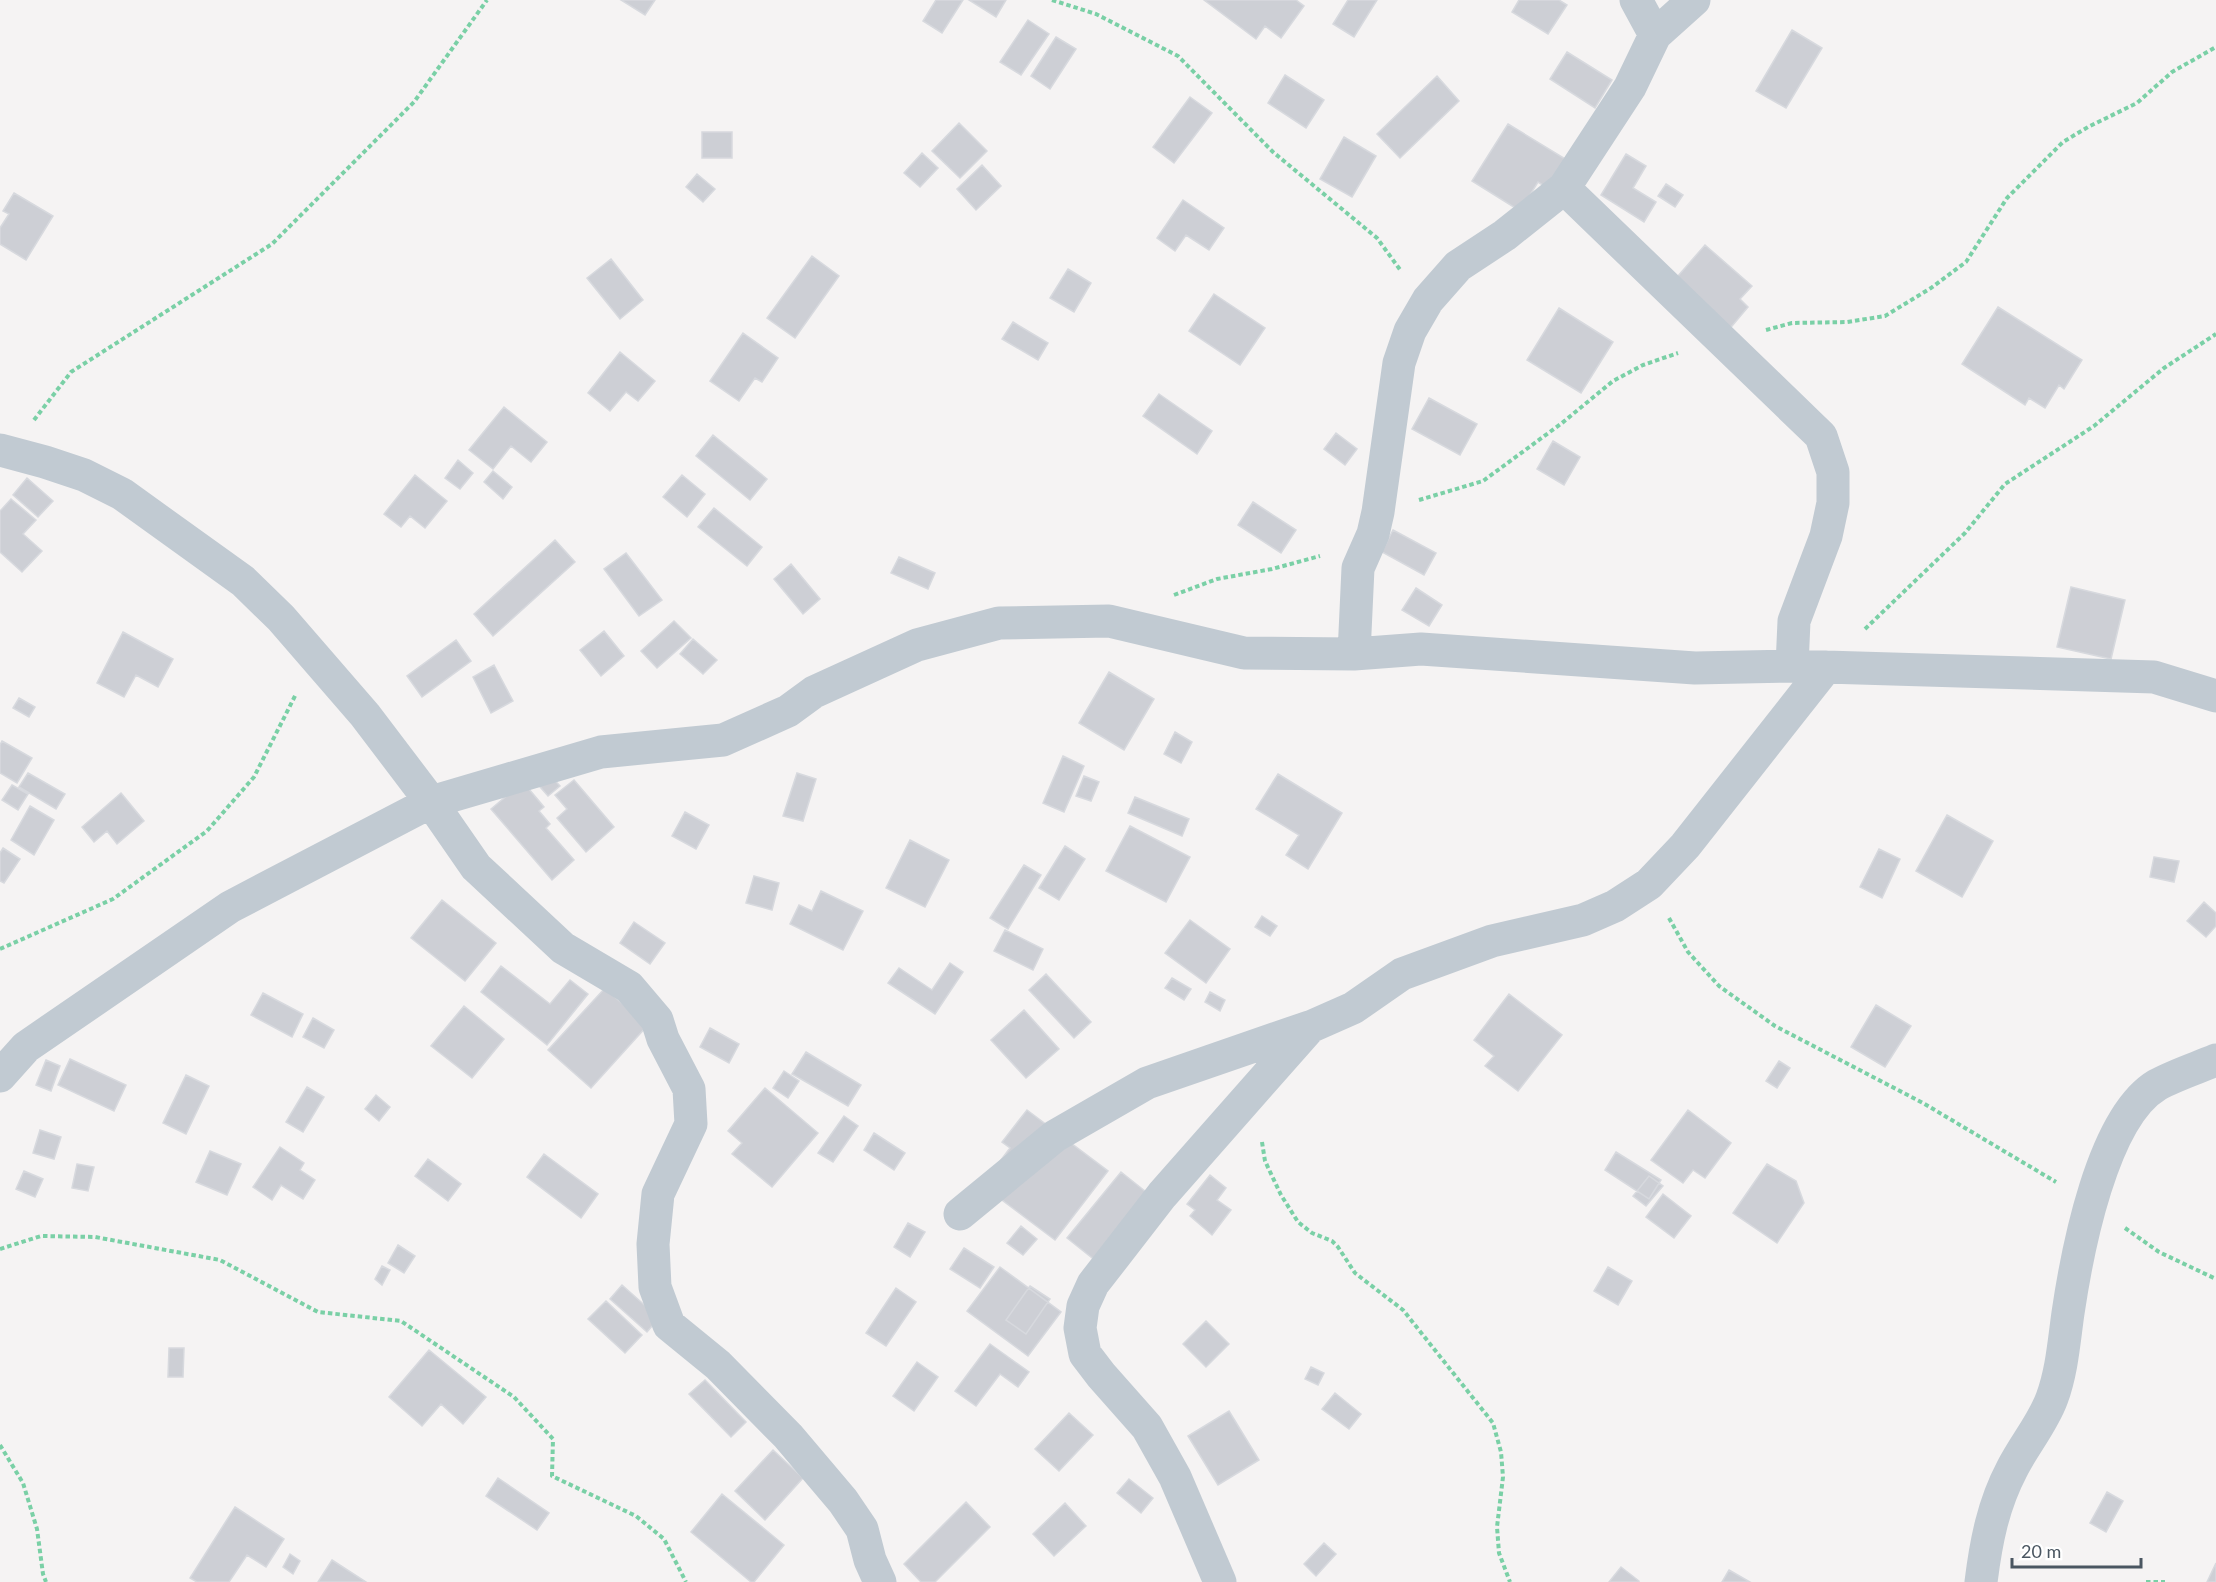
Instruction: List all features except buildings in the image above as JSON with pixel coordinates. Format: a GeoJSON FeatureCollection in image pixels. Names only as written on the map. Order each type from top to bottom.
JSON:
{"type":"FeatureCollection","features":[{"type":"Feature","properties":{"kind":"street"},"geometry":{"type":"LineString","coordinates":[[1636,0],[1655,35]]}},
{"type":"Feature","properties":{"kind":"street"},"geometry":{"type":"LineString","coordinates":[[1354,654],[1358,568],[1376,523],[1399,363],[1410,331],[1428,300],[1458,266],[1505,235],[1564,188],[1630,87],[1655,35],[1694,0]]}},
{"type":"Feature","properties":{"kind":"street"},"geometry":{"type":"LineString","coordinates":[[1564,188],[1821,436],[1833,472],[1833,503],[1826,536],[1794,621],[1791,666]]}},
{"type":"Feature","properties":{"kind":"street"},"geometry":{"type":"LineString","coordinates":[[4,452],[45,462],[84,476],[122,494],[243,581],[280,618],[365,715],[431,802],[476,867],[563,948],[629,987],[657,1020],[663,1039],[688,1089],[691,1124],[658,1194],[653,1244],[655,1287],[669,1325],[717,1365],[788,1436],[843,1501],[862,1529],[870,1560],[880,1582]]}},
{"type":"Feature","properties":{"kind":"street"},"geometry":{"type":"LineString","coordinates":[[0,1076],[26,1047],[230,907],[431,802],[601,752],[723,740],[788,711],[814,692],[917,645],[999,623],[1109,621],[1244,653],[1354,654],[1422,650],[1695,668],[1791,666],[2154,677],[2216,696]]}},
{"type":"Feature","properties":{"kind":"street"},"geometry":{"type":"LineString","coordinates":[[960,1214],[1055,1136],[1147,1083],[1310,1027],[1353,1008],[1402,974],[1492,941],[1582,920],[1615,906],[1648,884],[1685,846],[1826,667]]}},
{"type":"Feature","properties":{"kind":"street"},"geometry":{"type":"LineString","coordinates":[[1220,1582],[1175,1477],[1147,1427],[1085,1354],[1080,1328],[1083,1306],[1093,1284],[1162,1195],[1310,1027]]}},
{"type":"Feature","properties":{"kind":"street"},"geometry":{"type":"LineString","coordinates":[[1981,1582],[1987,1536],[1994,1510],[2011,1469],[2052,1398],[2060,1368],[2070,1304],[2091,1204],[2113,1140],[2131,1109],[2156,1086],[2216,1060]]}},
{"type":"Feature","properties":{"kind":"path"},"geometry":{"type":"LineString","coordinates":[[4,452],[71,372],[272,244],[414,102],[487,0]]}},
{"type":"Feature","properties":{"kind":"path"},"geometry":{"type":"LineString","coordinates":[[1052,0],[1096,14],[1178,56],[1273,152],[1377,238],[1407,279],[1418,317]]}},
{"type":"Feature","properties":{"kind":"path"},"geometry":{"type":"LineString","coordinates":[[1109,621],[1217,579],[1272,569],[1322,556],[1376,523],[1483,481],[1562,423],[1613,381],[1643,365],[1791,323],[1847,322],[1886,316],[1931,288],[1966,262],[2007,198],[2063,142],[2137,103],[2172,72],[2216,47]]}},
{"type":"Feature","properties":{"kind":"path"},"geometry":{"type":"LineString","coordinates":[[1826,667],[1965,533],[2005,484],[2094,426],[2164,368],[2216,334]]}},
{"type":"Feature","properties":{"kind":"path"},"geometry":{"type":"LineString","coordinates":[[0,949],[113,899],[207,831],[254,777],[314,656]]}},
{"type":"Feature","properties":{"kind":"path"},"geometry":{"type":"LineString","coordinates":[[1648,884],[1688,952],[1719,986],[1775,1026],[1923,1103],[2091,1204],[2159,1252],[2216,1279]]}},
{"type":"Feature","properties":{"kind":"path"},"geometry":{"type":"LineString","coordinates":[[1268,1076],[1260,1123],[1265,1161],[1281,1195],[1305,1228],[1332,1241],[1355,1273],[1403,1310],[1493,1423],[1501,1452],[1503,1477],[1497,1527],[1499,1553],[1510,1582]]}},
{"type":"Feature","properties":{"kind":"path"},"geometry":{"type":"LineString","coordinates":[[0,1249],[41,1236],[95,1237],[220,1260],[318,1312],[401,1321],[514,1397],[554,1439],[552,1476],[636,1516],[664,1539],[686,1582]]}},
{"type":"Feature","properties":{"kind":"path"},"geometry":{"type":"LineString","coordinates":[[0,1445],[23,1483],[37,1529],[46,1582]]}},
{"type":"Feature","properties":{"kind":"path"},"geometry":{"type":"LineString","coordinates":[[2146,1582],[2165,1582]]}}]}
